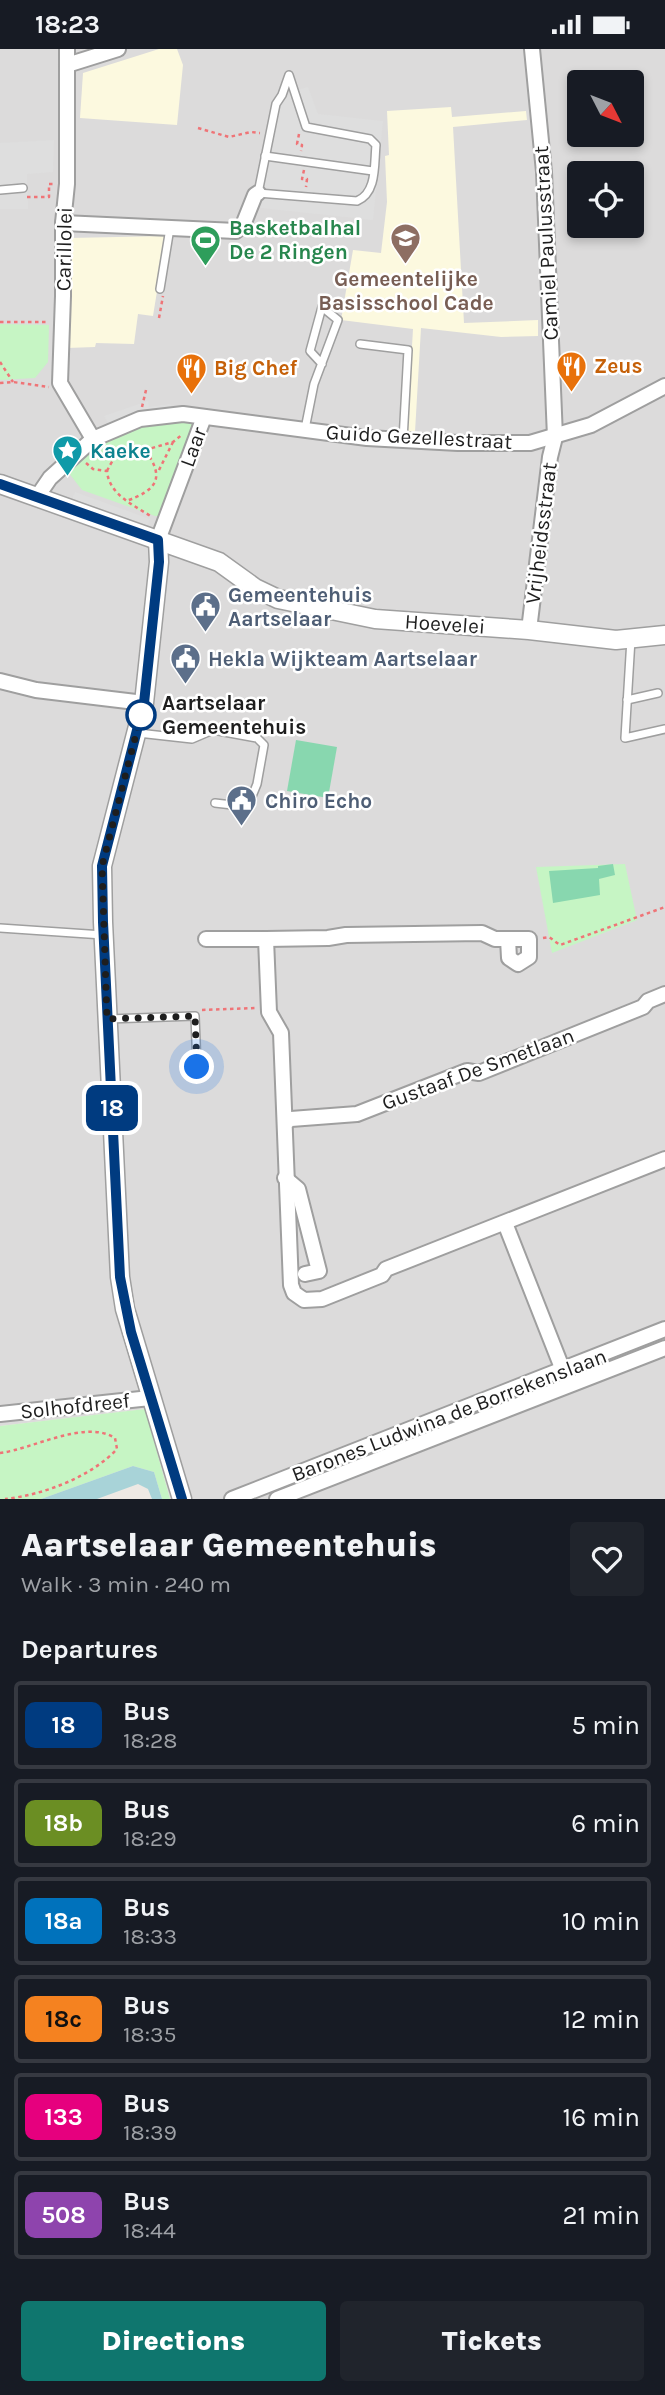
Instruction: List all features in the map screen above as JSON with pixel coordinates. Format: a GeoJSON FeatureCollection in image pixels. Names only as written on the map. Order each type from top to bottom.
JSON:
{"type":"FeatureCollection","features":[{"type":"Feature","properties":{"kind":"street","name":"Carillolei"},"geometry":{"type":"LineString","coordinates":[[67,49],[67,184],[63,223],[60,383],[93,439]]}},
{"type":"Feature","properties":{"kind":"street"},"geometry":{"type":"LineString","coordinates":[[67,65],[118,49]]}},
{"type":"Feature","properties":{"kind":"street","name":"Camiel Paulusstraat"},"geometry":{"type":"LineString","coordinates":[[533,49],[544,172],[555,437]]}},
{"type":"Feature","properties":{"kind":"street"},"geometry":{"type":"LineString","coordinates":[[63,223],[236,231],[243,225],[258,193]]}},
{"type":"Feature","properties":{"kind":"street","name":"Guido Gezellestraat"},"geometry":{"type":"LineString","coordinates":[[204,417],[403,440],[530,443],[592,425],[665,386]]}},
{"type":"Feature","properties":{"kind":"street","name":"Laar"},"geometry":{"type":"LineString","coordinates":[[37,497],[50,478],[93,439],[140,419],[183,414],[204,417],[158,540]]}},
{"type":"Feature","properties":{"kind":"street","name":"Vrijheidsstraat"},"geometry":{"type":"LineString","coordinates":[[529,630],[550,457],[555,437]]}},
{"type":"Feature","properties":{"kind":"street"},"geometry":{"type":"LineString","coordinates":[[0,484],[158,540],[159,562],[144,703],[102,866],[103,936],[120,1277],[125,1310],[182,1499]]}},
{"type":"Feature","properties":{"kind":"street","name":"Hoevelei"},"geometry":{"type":"LineString","coordinates":[[158,540],[219,562],[255,588],[278,599],[375,619],[529,630],[616,640],[665,635]]}},
{"type":"Feature","properties":{"kind":"street"},"geometry":{"type":"LineString","coordinates":[[0,681],[36,690],[144,703]]}},
{"type":"Feature","properties":{"kind":"street"},"geometry":{"type":"LineString","coordinates":[[206,939],[328,939],[346,935],[482,933],[495,939],[508,939]]}},
{"type":"Feature","properties":{"kind":"street"},"geometry":{"type":"LineString","coordinates":[[266,939],[269,1012],[281,1033],[291,1285],[294,1293],[304,1300],[323,1299],[382,1275],[386,1269],[665,1160]]}},
{"type":"Feature","properties":{"kind":"street","name":"Gustaaf De Smetlaan"},"geometry":{"type":"LineString","coordinates":[[286,1122],[291,1119],[357,1114],[467,1071],[479,1073],[643,1007],[648,1001],[665,994]]}},
{"type":"Feature","properties":{"kind":"street"},"geometry":{"type":"LineString","coordinates":[[285,1178],[298,1189],[319,1271],[305,1274]]}},
{"type":"Feature","properties":{"kind":"street"},"geometry":{"type":"LineString","coordinates":[[505,1223],[569,1387]]}},
{"type":"Feature","properties":{"kind":"street","name":"Barones Ludwina de Borrekenslaan"},"geometry":{"type":"LineString","coordinates":[[232,1499],[665,1329]]}},
{"type":"Feature","properties":{"kind":"street","name":"Barones Ludwina de Borrekenslaan"},"geometry":{"type":"LineString","coordinates":[[277,1499],[665,1348]]}},
{"type":"Feature","properties":{"kind":"street","name":"Solhofdreef"},"geometry":{"type":"LineString","coordinates":[[0,1414],[150,1398]]}},
{"type":"Feature","properties":{"kind":"lane"},"geometry":{"type":"LineString","coordinates":[[289,75],[306,127],[370,139],[376,145],[373,171],[370,191],[367,196],[357,201],[258,193],[276,104],[289,75]]}},
{"type":"Feature","properties":{"kind":"lane"},"geometry":{"type":"LineString","coordinates":[[265,156],[373,171]]}},
{"type":"Feature","properties":{"kind":"lane"},"geometry":{"type":"LineString","coordinates":[[0,190],[20,188]]}},
{"type":"Feature","properties":{"kind":"lane"},"geometry":{"type":"LineString","coordinates":[[160,289],[170,228]]}},
{"type":"Feature","properties":{"kind":"lane"},"geometry":{"type":"LineString","coordinates":[[305,430],[314,384],[322,364],[338,320],[323,307],[310,351],[322,364]]}},
{"type":"Feature","properties":{"kind":"lane"},"geometry":{"type":"LineString","coordinates":[[360,344],[408,350],[403,440]]}},
{"type":"Feature","properties":{"kind":"lane"},"geometry":{"type":"LineString","coordinates":[[631,639],[625,738],[665,729]]}},
{"type":"Feature","properties":{"kind":"lane"},"geometry":{"type":"LineString","coordinates":[[627,700],[658,694]]}},
{"type":"Feature","properties":{"kind":"lane"},"geometry":{"type":"LineString","coordinates":[[136,733],[192,739],[213,730],[257,738],[264,745],[257,784],[250,801],[241,806],[215,803]]}},
{"type":"Feature","properties":{"kind":"lane"},"geometry":{"type":"LineString","coordinates":[[0,928],[103,936]]}},
{"type":"Feature","properties":{"kind":"lane"},"geometry":{"type":"LineString","coordinates":[[107,1019],[195,1016],[197,1067]]}},
{"type":"Feature","properties":{"kind":"path"},"geometry":{"type":"LineString","coordinates":[[198,128],[229,137],[251,132],[260,133]]}},
{"type":"Feature","properties":{"kind":"path"},"geometry":{"type":"LineString","coordinates":[[20,188],[25,197],[49,197],[49,184],[67,184]]}},
{"type":"Feature","properties":{"kind":"path"},"geometry":{"type":"LineString","coordinates":[[159,318],[164,290],[160,289]]}},
{"type":"Feature","properties":{"kind":"path"},"geometry":{"type":"LineString","coordinates":[[0,322],[62,322]]}},
{"type":"Feature","properties":{"kind":"path"},"geometry":{"type":"LineString","coordinates":[[0,362],[13,382]]}},
{"type":"Feature","properties":{"kind":"path"},"geometry":{"type":"LineString","coordinates":[[0,383],[49,387],[60,383]]}},
{"type":"Feature","properties":{"kind":"path"},"geometry":{"type":"LineString","coordinates":[[152,517],[114,491],[107,480],[107,471],[113,458],[130,447],[145,450],[173,442],[204,417]]}},
{"type":"Feature","properties":{"kind":"path"},"geometry":{"type":"LineString","coordinates":[[127,501],[141,496],[153,487],[173,442]]}},
{"type":"Feature","properties":{"kind":"path"},"geometry":{"type":"LineString","coordinates":[[145,450],[158,473]]}},
{"type":"Feature","properties":{"kind":"path"},"geometry":{"type":"LineString","coordinates":[[78,452],[93,469],[107,471]]}},
{"type":"Feature","properties":{"kind":"path"},"geometry":{"type":"LineString","coordinates":[[549,937],[560,945],[665,907]]}},
{"type":"Feature","properties":{"kind":"path"},"geometry":{"type":"LineString","coordinates":[[0,1453],[52,1439],[104,1431],[115,1437],[117,1449],[108,1459],[85,1473],[31,1494],[5,1499]]}},
{"type":"Feature","properties":{"kind":"shaded area"},"geometry":{"type":"Polygon","coordinates":[[[0,49],[665,49],[665,1499],[170,1499],[145,1409],[0,1426],[0,49]]]}},
{"type":"Feature","properties":{"kind":"shaded area"},"geometry":{"type":"Polygon","coordinates":[[[159,49],[177,49],[183,65],[177,125],[80,118],[83,73],[159,49]]]}},
{"type":"Feature","properties":{"kind":"shaded area"},"geometry":{"type":"Polygon","coordinates":[[[308,87],[318,114],[383,121],[373,220],[261,208],[269,154],[282,101],[294,91],[308,87]]]}},
{"type":"Feature","properties":{"kind":"shaded area","name":"Gemeentelijke Basisschool Cade"},"geometry":{"type":"Polygon","coordinates":[[[451,107],[452,117],[526,111],[527,120],[453,127],[464,323],[538,320],[538,336],[501,337],[421,328],[415,432],[407,432],[413,329],[341,320],[353,250],[381,253],[387,202],[385,156],[389,155],[387,111],[451,107]]]}},
{"type":"Feature","properties":{"kind":"shaded area"},"geometry":{"type":"Polygon","coordinates":[[[54,140],[53,172],[27,174],[28,209],[0,209],[0,143],[54,140]]]}},
{"type":"Feature","properties":{"kind":"shaded area"},"geometry":{"type":"Polygon","coordinates":[[[166,236],[153,316],[138,314],[134,344],[96,343],[95,347],[67,348],[69,238],[166,236]]]}},
{"type":"Feature","properties":{"kind":"shaded area"},"geometry":{"type":"Polygon","coordinates":[[[148,401],[149,407],[170,404],[174,408],[138,414],[109,425],[104,416],[148,401]]]}},
{"type":"Feature","properties":{"kind":"shaded area"},"geometry":{"type":"Polygon","coordinates":[[[75,492],[150,519],[146,530],[71,502],[75,492]]]}},
{"type":"Feature","properties":{"kind":"green space"},"geometry":{"type":"Polygon","coordinates":[[[0,324],[49,325],[48,362],[35,378],[0,380],[0,324]]]}},
{"type":"Feature","properties":{"kind":"green space"},"geometry":{"type":"Polygon","coordinates":[[[188,419],[193,423],[191,432],[160,516],[82,490],[68,472],[93,450],[132,428],[188,419]]]}},
{"type":"Feature","properties":{"kind":"green space"},"geometry":{"type":"Polygon","coordinates":[[[296,740],[337,747],[328,798],[287,791],[296,740]]]}},
{"type":"Feature","properties":{"kind":"green space"},"geometry":{"type":"Polygon","coordinates":[[[613,864],[615,875],[599,879],[600,895],[553,903],[549,871],[598,868],[613,864]]]}},
{"type":"Feature","properties":{"kind":"green space"},"geometry":{"type":"Polygon","coordinates":[[[625,864],[637,920],[552,953],[536,867],[625,864]]]}},
{"type":"Feature","properties":{"kind":"green space"},"geometry":{"type":"Polygon","coordinates":[[[145,1409],[170,1499],[162,1499],[154,1472],[133,1466],[41,1499],[0,1499],[0,1426],[145,1409]]]}},
{"type":"Feature","properties":{"kind":"water"},"geometry":{"type":"Polygon","coordinates":[[[133,1466],[154,1472],[162,1499],[152,1499],[148,1489],[138,1484],[97,1499],[41,1499],[133,1466]]]}},
{"type":"Feature","properties":{"kind":"bus line","name":"18"},"geometry":{"type":"LineString","coordinates":[[0,484],[158,540],[159,562],[144,703],[102,866],[103,922],[120,1277],[131,1332],[182,1499]]}},
{"type":"Feature","properties":{"kind":"place","name":"Gemeentelijke Basisschool Cade"},"geometry":{"type":"Point","coordinates":[406,266]}},
{"type":"Feature","properties":{"kind":"place","name":"Basketbalhal De 2 Ringen"},"geometry":{"type":"Point","coordinates":[206,267]}},
{"type":"Feature","properties":{"kind":"place","name":"Zeus"},"geometry":{"type":"Point","coordinates":[571,393]}},
{"type":"Feature","properties":{"kind":"place","name":"Big Chef"},"geometry":{"type":"Point","coordinates":[191,395]}},
{"type":"Feature","properties":{"kind":"place","name":"Kaeke"},"geometry":{"type":"Point","coordinates":[67,478]}},
{"type":"Feature","properties":{"kind":"place","name":"Gemeentehuis Aartselaar"},"geometry":{"type":"Point","coordinates":[205,634]}},
{"type":"Feature","properties":{"kind":"place","name":"Hekla Wijkteam Aartselaar"},"geometry":{"type":"Point","coordinates":[185,686]}},
{"type":"Feature","properties":{"kind":"place","name":"Aartselaar Gemeentehuis"},"geometry":{"type":"Point","coordinates":[141,715]}},
{"type":"Feature","properties":{"kind":"place","name":"Chiro Echo"},"geometry":{"type":"Point","coordinates":[242,828]}},
{"type":"Feature","properties":{"kind":"route"},"geometry":{"type":"LineString","coordinates":[[141,715],[102,866],[107,1019],[195,1016],[197,1067]]}}]}
